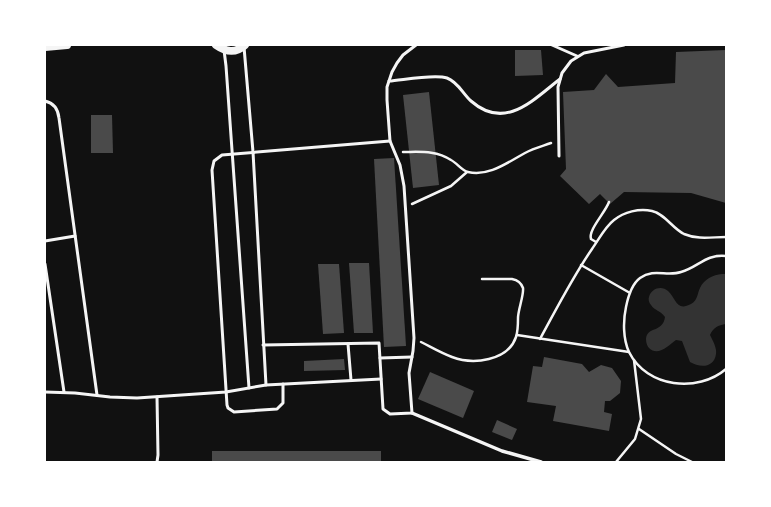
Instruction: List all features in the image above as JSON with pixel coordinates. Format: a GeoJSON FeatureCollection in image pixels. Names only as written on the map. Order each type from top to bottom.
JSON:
{"type":"FeatureCollection","features":[{"type":"Feature","properties":{"kind":"main road"},"geometry":{"type":"LineString","coordinates":[[45,47],[67,45]]}},
{"type":"Feature","properties":{"kind":"main road"},"geometry":{"type":"LineString","coordinates":[[216,45],[224,50],[234,51],[245,46]]}},
{"type":"Feature","properties":{"kind":"street"},"geometry":{"type":"LineString","coordinates":[[412,413],[457,431],[502,452],[541,462]]}},
{"type":"Feature","properties":{"kind":"lane"},"geometry":{"type":"LineString","coordinates":[[263,345],[379,343],[383,409],[390,414],[412,413],[409,373],[414,338],[405,208],[400,165],[390,141],[387,100],[388,81],[397,63],[403,55],[416,45]]}},
{"type":"Feature","properties":{"kind":"lane"},"geometry":{"type":"LineString","coordinates":[[552,45],[577,56]]}},
{"type":"Feature","properties":{"kind":"lane"},"geometry":{"type":"LineString","coordinates":[[560,156],[558,87],[566,66],[577,56],[591,51],[624,45]]}},
{"type":"Feature","properties":{"kind":"lane"},"geometry":{"type":"LineString","coordinates":[[245,46],[253,152],[266,385]]}},
{"type":"Feature","properties":{"kind":"lane"},"geometry":{"type":"LineString","coordinates":[[224,50],[233,154],[249,388]]}},
{"type":"Feature","properties":{"kind":"lane"},"geometry":{"type":"LineString","coordinates":[[388,81],[442,77],[453,82],[467,97],[481,107],[497,113],[506,113],[523,108],[560,79]]}},
{"type":"Feature","properties":{"kind":"lane"},"geometry":{"type":"LineString","coordinates":[[45,101],[52,104],[58,112],[97,395]]}},
{"type":"Feature","properties":{"kind":"lane"},"geometry":{"type":"LineString","coordinates":[[283,384],[283,403],[281,407],[274,410],[234,412],[228,408],[212,170],[214,161],[222,155],[390,141]]}},
{"type":"Feature","properties":{"kind":"lane"},"geometry":{"type":"LineString","coordinates":[[45,241],[75,236]]}},
{"type":"Feature","properties":{"kind":"lane"},"geometry":{"type":"LineString","coordinates":[[45,264],[64,392]]}},
{"type":"Feature","properties":{"kind":"lane"},"geometry":{"type":"LineString","coordinates":[[348,344],[351,380]]}},
{"type":"Feature","properties":{"kind":"lane"},"geometry":{"type":"LineString","coordinates":[[380,358],[412,357]]}},
{"type":"Feature","properties":{"kind":"lane"},"geometry":{"type":"LineString","coordinates":[[45,392],[64,392],[124,398],[157,397],[226,392],[266,385],[381,379]]}},
{"type":"Feature","properties":{"kind":"lane"},"geometry":{"type":"LineString","coordinates":[[157,397],[157,462]]}},
{"type":"Feature","properties":{"kind":"path"},"geometry":{"type":"LineString","coordinates":[[394,152],[434,153],[443,155],[467,172],[476,173],[497,168],[527,152],[559,140]]}},
{"type":"Feature","properties":{"kind":"path"},"geometry":{"type":"LineString","coordinates":[[405,208],[450,186],[467,172]]}},
{"type":"Feature","properties":{"kind":"path"},"geometry":{"type":"LineString","coordinates":[[596,242],[591,239],[590,234],[605,212],[609,202]]}},
{"type":"Feature","properties":{"kind":"path"},"geometry":{"type":"LineString","coordinates":[[540,339],[581,265],[608,225],[615,219],[632,211],[651,211],[659,214],[683,234],[694,237],[726,237]]}},
{"type":"Feature","properties":{"kind":"path"},"geometry":{"type":"LineString","coordinates":[[726,256],[710,257],[680,273],[673,274],[656,272],[640,278],[630,293],[624,322],[626,342],[629,352],[644,370],[655,377],[668,382],[695,384],[708,380],[726,369]]}},
{"type":"Feature","properties":{"kind":"path"},"geometry":{"type":"LineString","coordinates":[[581,265],[630,293]]}},
{"type":"Feature","properties":{"kind":"path"},"geometry":{"type":"LineString","coordinates":[[414,338],[452,357],[470,361],[489,359],[510,347],[517,336],[519,311],[523,291],[522,286],[516,280],[512,279],[482,279]]}},
{"type":"Feature","properties":{"kind":"path"},"geometry":{"type":"LineString","coordinates":[[517,336],[629,352]]}},
{"type":"Feature","properties":{"kind":"path"},"geometry":{"type":"LineString","coordinates":[[616,462],[635,439],[641,419],[634,359]]}},
{"type":"Feature","properties":{"kind":"path"},"geometry":{"type":"LineString","coordinates":[[639,429],[676,454],[692,462]]}},
{"type":"Feature","properties":{"kind":"shaded area"},"geometry":{"type":"Polygon","coordinates":[[[726,274],[726,324],[716,327],[710,335],[716,352],[715,359],[706,366],[694,364],[690,362],[682,341],[676,340],[660,351],[649,348],[646,341],[647,335],[664,322],[665,317],[650,303],[649,298],[652,291],[657,288],[666,289],[679,305],[686,306],[695,301],[699,290],[706,280],[712,276],[726,274]]]}},
{"type":"Feature","properties":{"kind":"building"},"geometry":{"type":"Polygon","coordinates":[[[515,50],[541,50],[543,75],[515,76],[515,50]]]}},
{"type":"Feature","properties":{"kind":"building"},"geometry":{"type":"Polygon","coordinates":[[[726,50],[726,203],[691,193],[624,192],[610,204],[600,194],[589,204],[560,176],[566,169],[563,92],[594,90],[606,74],[618,87],[675,83],[676,52],[726,50]]]}},
{"type":"Feature","properties":{"kind":"building"},"geometry":{"type":"Polygon","coordinates":[[[429,92],[439,185],[413,188],[403,95],[429,92]]]}},
{"type":"Feature","properties":{"kind":"building"},"geometry":{"type":"Polygon","coordinates":[[[91,115],[112,115],[113,153],[91,153],[91,115]]]}},
{"type":"Feature","properties":{"kind":"building"},"geometry":{"type":"Polygon","coordinates":[[[394,158],[406,346],[384,347],[374,159],[394,158]]]}},
{"type":"Feature","properties":{"kind":"building"},"geometry":{"type":"Polygon","coordinates":[[[349,263],[369,263],[373,333],[354,333],[349,263]]]}},
{"type":"Feature","properties":{"kind":"building"},"geometry":{"type":"Polygon","coordinates":[[[318,264],[339,264],[344,333],[323,334],[318,264]]]}},
{"type":"Feature","properties":{"kind":"building"},"geometry":{"type":"Polygon","coordinates":[[[544,357],[582,364],[589,372],[601,365],[612,368],[621,381],[620,393],[610,401],[605,401],[604,412],[612,414],[609,431],[553,421],[556,406],[527,402],[533,366],[542,367],[544,357]]]}},
{"type":"Feature","properties":{"kind":"building"},"geometry":{"type":"Polygon","coordinates":[[[344,359],[345,370],[304,371],[304,361],[344,359]]]}},
{"type":"Feature","properties":{"kind":"building"},"geometry":{"type":"Polygon","coordinates":[[[430,372],[474,391],[463,418],[418,399],[430,372]]]}},
{"type":"Feature","properties":{"kind":"building"},"geometry":{"type":"Polygon","coordinates":[[[497,420],[517,429],[512,440],[492,432],[497,420]]]}},
{"type":"Feature","properties":{"kind":"building"},"geometry":{"type":"Polygon","coordinates":[[[212,451],[381,451],[381,462],[212,462],[212,451]]]}}]}
